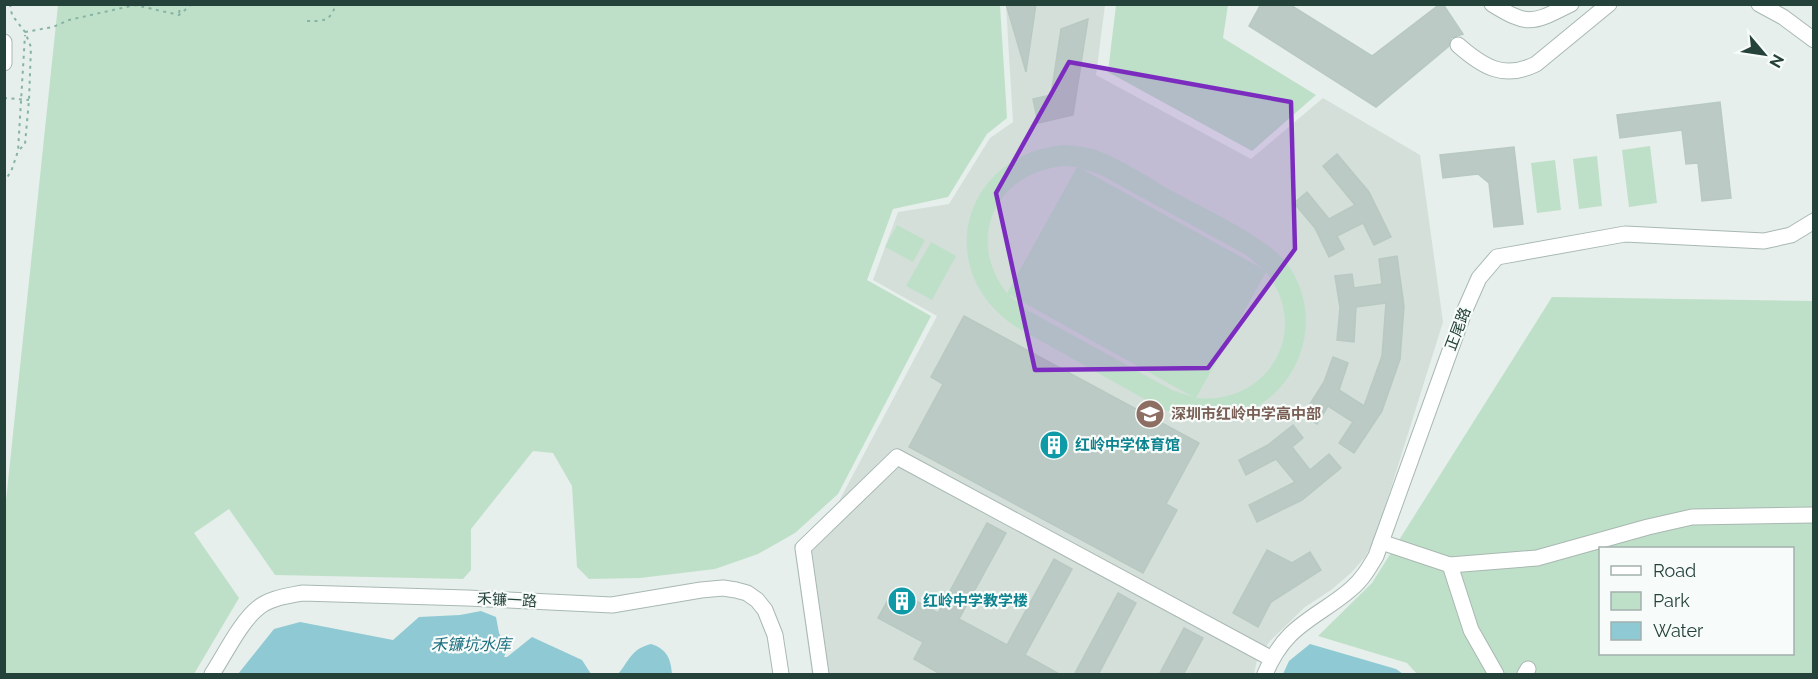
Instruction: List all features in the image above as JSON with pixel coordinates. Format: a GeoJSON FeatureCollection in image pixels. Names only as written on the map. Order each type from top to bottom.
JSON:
{"type":"FeatureCollection","features":[{"type":"Feature","properties":{"kind":"street"},"geometry":{"type":"LineString","coordinates":[[1492,4],[1517,18],[1528,21],[1541,19],[1571,4]]}},
{"type":"Feature","properties":{"kind":"street"},"geometry":{"type":"LineString","coordinates":[[1458,45],[1494,70],[1504,72],[1525,69],[1536,64],[1609,4]]}},
{"type":"Feature","properties":{"kind":"street"},"geometry":{"type":"LineString","coordinates":[[1759,4],[1783,17],[1813,42]]}},
{"type":"Feature","properties":{"kind":"street"},"geometry":{"type":"LineString","coordinates":[[4,42],[4,63]]}},
{"type":"Feature","properties":{"kind":"street","name":"正尾路"},"geometry":{"type":"LineString","coordinates":[[1265,675],[1279,647],[1299,627],[1349,591],[1360,580],[1376,556],[1464,312],[1479,278],[1497,257],[1625,234],[1764,241],[1791,234],[1814,221]]}},
{"type":"Feature","properties":{"kind":"street"},"geometry":{"type":"LineString","coordinates":[[820,675],[803,548],[897,457],[1272,659]]}},
{"type":"Feature","properties":{"kind":"street"},"geometry":{"type":"LineString","coordinates":[[1381,542],[1450,565],[1537,558],[1692,517],[1814,515]]}},
{"type":"Feature","properties":{"kind":"street"},"geometry":{"type":"LineString","coordinates":[[1450,565],[1471,630],[1496,675]]}},
{"type":"Feature","properties":{"kind":"street","name":"禾镰一路"},"geometry":{"type":"LineString","coordinates":[[212,675],[245,622],[258,608],[286,596],[302,593],[467,598],[612,606],[723,588],[747,593],[765,610],[775,635],[781,675]]}},
{"type":"Feature","properties":{"kind":"path"},"geometry":{"type":"LineString","coordinates":[[10,4],[12,15],[25,32],[31,46],[25,144],[18,150]]}},
{"type":"Feature","properties":{"kind":"path"},"geometry":{"type":"LineString","coordinates":[[179,15],[181,4]]}},
{"type":"Feature","properties":{"kind":"path"},"geometry":{"type":"LineString","coordinates":[[179,15],[192,4]]}},
{"type":"Feature","properties":{"kind":"path"},"geometry":{"type":"LineString","coordinates":[[307,21],[324,21],[332,15],[336,4]]}},
{"type":"Feature","properties":{"kind":"path"},"geometry":{"type":"LineString","coordinates":[[25,32],[53,27],[69,20],[135,5],[179,15]]}},
{"type":"Feature","properties":{"kind":"path"},"geometry":{"type":"LineString","coordinates":[[4,183],[12,169],[18,150],[25,32]]}},
{"type":"Feature","properties":{"kind":"path"},"geometry":{"type":"LineString","coordinates":[[4,98],[29,100]]}},
{"type":"Feature","properties":{"kind":"highlighted area"},"geometry":{"type":"Polygon","coordinates":[[[1069,62],[1291,102],[1295,249],[1208,368],[1035,370],[996,193],[1069,62]]]}},
{"type":"Feature","properties":{"kind":"shaded area","name":"深圳市红岭中学高中部"},"geometry":{"type":"Polygon","coordinates":[[[1006,5],[1105,5],[1096,75],[1251,159],[1323,98],[1420,155],[1443,322],[1375,539],[1365,557],[1352,572],[1331,590],[1305,607],[1270,641],[1257,660],[1254,674],[812,674],[794,545],[837,505],[937,316],[873,280],[898,212],[949,204],[990,138],[1013,122],[1006,5]]]}},
{"type":"Feature","properties":{"kind":"green space"},"geometry":{"type":"Polygon","coordinates":[[[58,5],[1000,5],[1007,118],[987,134],[948,197],[893,209],[867,280],[931,316],[838,494],[795,533],[758,554],[715,569],[640,578],[589,579],[577,567],[572,486],[553,453],[533,451],[471,529],[471,570],[463,579],[275,575],[229,509],[194,533],[239,598],[194,674],[5,674],[5,510],[58,5]]]}},
{"type":"Feature","properties":{"kind":"green space"},"geometry":{"type":"Polygon","coordinates":[[[1116,5],[1228,5],[1223,38],[1316,95],[1252,151],[1108,72],[1116,5]]]}},
{"type":"Feature","properties":{"kind":"green space"},"geometry":{"type":"Polygon","coordinates":[[[1065,145],[1088,148],[1106,154],[1221,216],[1267,245],[1281,257],[1292,271],[1303,298],[1306,326],[1301,352],[1289,376],[1271,396],[1249,411],[1223,419],[1184,417],[1148,401],[1016,327],[989,303],[973,276],[967,246],[970,218],[982,191],[1002,169],[1030,153],[1065,145]],[[1065,166],[1041,171],[1021,180],[1005,194],[994,211],[989,230],[988,251],[994,272],[1007,293],[1077,167],[1065,166]],[[1080,168],[1263,269],[1246,255],[1101,175],[1080,168]],[[1266,272],[1196,398],[1222,397],[1244,389],[1262,377],[1276,359],[1283,339],[1285,317],[1279,294],[1266,272]],[[1010,295],[1027,310],[1172,390],[1193,397],[1010,295]]]}},
{"type":"Feature","properties":{"kind":"green space"},"geometry":{"type":"Polygon","coordinates":[[[1650,146],[1657,203],[1629,207],[1622,150],[1650,146]]]}},
{"type":"Feature","properties":{"kind":"green space"},"geometry":{"type":"Polygon","coordinates":[[[1597,156],[1602,206],[1579,209],[1573,159],[1597,156]]]}},
{"type":"Feature","properties":{"kind":"green space"},"geometry":{"type":"Polygon","coordinates":[[[1555,160],[1561,210],[1537,213],[1531,163],[1555,160]]]}},
{"type":"Feature","properties":{"kind":"green space"},"geometry":{"type":"Polygon","coordinates":[[[897,225],[925,240],[913,262],[885,247],[897,225]]]}},
{"type":"Feature","properties":{"kind":"green space"},"geometry":{"type":"Polygon","coordinates":[[[931,242],[956,256],[932,300],[906,286],[931,242]]]}},
{"type":"Feature","properties":{"kind":"green space"},"geometry":{"type":"Polygon","coordinates":[[[1552,297],[1813,301],[1813,674],[1417,674],[1407,663],[1318,636],[1372,583],[1552,297]]]}},
{"type":"Feature","properties":{"kind":"water","name":"禾镰坑水库"},"geometry":{"type":"Polygon","coordinates":[[[481,611],[496,617],[499,633],[507,650],[504,657],[532,637],[582,660],[591,674],[238,674],[274,629],[300,622],[393,640],[419,617],[460,615],[481,611]]]}},
{"type":"Feature","properties":{"kind":"water"},"geometry":{"type":"Polygon","coordinates":[[[651,644],[667,655],[672,674],[618,674],[635,652],[651,644]]]}},
{"type":"Feature","properties":{"kind":"water"},"geometry":{"type":"Polygon","coordinates":[[[1310,644],[1396,669],[1403,674],[1283,674],[1289,661],[1310,644]]]}},
{"type":"Feature","properties":{"kind":"building"},"geometry":{"type":"Polygon","coordinates":[[[1006,4],[1036,4],[1026,72],[1006,4]]]}},
{"type":"Feature","properties":{"kind":"building"},"geometry":{"type":"Polygon","coordinates":[[[1261,4],[1289,4],[1372,56],[1440,4],[1443,4],[1463,34],[1451,38],[1449,46],[1376,107],[1249,26],[1261,4]]]}},
{"type":"Feature","properties":{"kind":"building"},"geometry":{"type":"Polygon","coordinates":[[[1088,19],[1073,115],[1038,123],[1033,99],[1051,95],[1061,29],[1088,19]]]}},
{"type":"Feature","properties":{"kind":"building"},"geometry":{"type":"Polygon","coordinates":[[[1720,102],[1731,198],[1702,201],[1698,163],[1686,164],[1682,130],[1620,138],[1617,115],[1720,102]]]}},
{"type":"Feature","properties":{"kind":"building"},"geometry":{"type":"Polygon","coordinates":[[[1514,147],[1523,224],[1494,227],[1489,183],[1478,174],[1443,178],[1440,155],[1514,147]]]}},
{"type":"Feature","properties":{"kind":"building"},"geometry":{"type":"Polygon","coordinates":[[[1337,154],[1369,192],[1391,237],[1374,245],[1363,223],[1337,236],[1344,249],[1329,257],[1315,228],[1294,203],[1307,192],[1329,219],[1355,205],[1323,166],[1337,154]]]}},
{"type":"Feature","properties":{"kind":"building"},"geometry":{"type":"Polygon","coordinates":[[[1397,256],[1404,306],[1400,359],[1382,411],[1354,453],[1339,443],[1353,422],[1328,406],[1317,424],[1303,415],[1324,382],[1333,357],[1348,363],[1339,390],[1364,406],[1382,356],[1386,303],[1356,307],[1354,342],[1337,340],[1340,308],[1335,276],[1352,274],[1354,288],[1382,284],[1379,259],[1397,256]]]}},
{"type":"Feature","properties":{"kind":"building","name":"红岭中学体育馆"},"geometry":{"type":"Polygon","coordinates":[[[964,316],[1199,443],[1166,504],[1177,510],[1143,573],[909,447],[943,384],[931,377],[964,316]]]}},
{"type":"Feature","properties":{"kind":"building"},"geometry":{"type":"Polygon","coordinates":[[[1293,425],[1303,438],[1292,447],[1310,470],[1329,454],[1341,468],[1302,500],[1257,522],[1249,505],[1295,482],[1276,459],[1246,475],[1239,460],[1268,445],[1293,425]]]}},
{"type":"Feature","properties":{"kind":"building","name":"红岭中学教学楼"},"geometry":{"type":"Polygon","coordinates":[[[987,523],[1006,533],[959,619],[1007,645],[1054,559],[1072,569],[1025,655],[1061,675],[942,675],[914,659],[923,642],[878,618],[894,589],[938,613],[987,523]]]}},
{"type":"Feature","properties":{"kind":"building"},"geometry":{"type":"Polygon","coordinates":[[[1267,550],[1292,563],[1310,552],[1321,570],[1271,602],[1258,627],[1233,613],[1267,550]]]}},
{"type":"Feature","properties":{"kind":"building"},"geometry":{"type":"Polygon","coordinates":[[[1118,593],[1136,603],[1098,675],[1074,675],[1118,593]]]}},
{"type":"Feature","properties":{"kind":"building"},"geometry":{"type":"Polygon","coordinates":[[[1184,628],[1203,638],[1183,675],[1159,675],[1184,628]]]}},
{"type":"Feature","properties":{"kind":"place","name":"深圳市红岭中学高中部"},"geometry":{"type":"Point","coordinates":[1150,414]}},
{"type":"Feature","properties":{"kind":"place","name":"红岭中学体育馆"},"geometry":{"type":"Point","coordinates":[1054,445]}},
{"type":"Feature","properties":{"kind":"place","name":"红岭中学教学楼"},"geometry":{"type":"Point","coordinates":[902,601]}}]}
